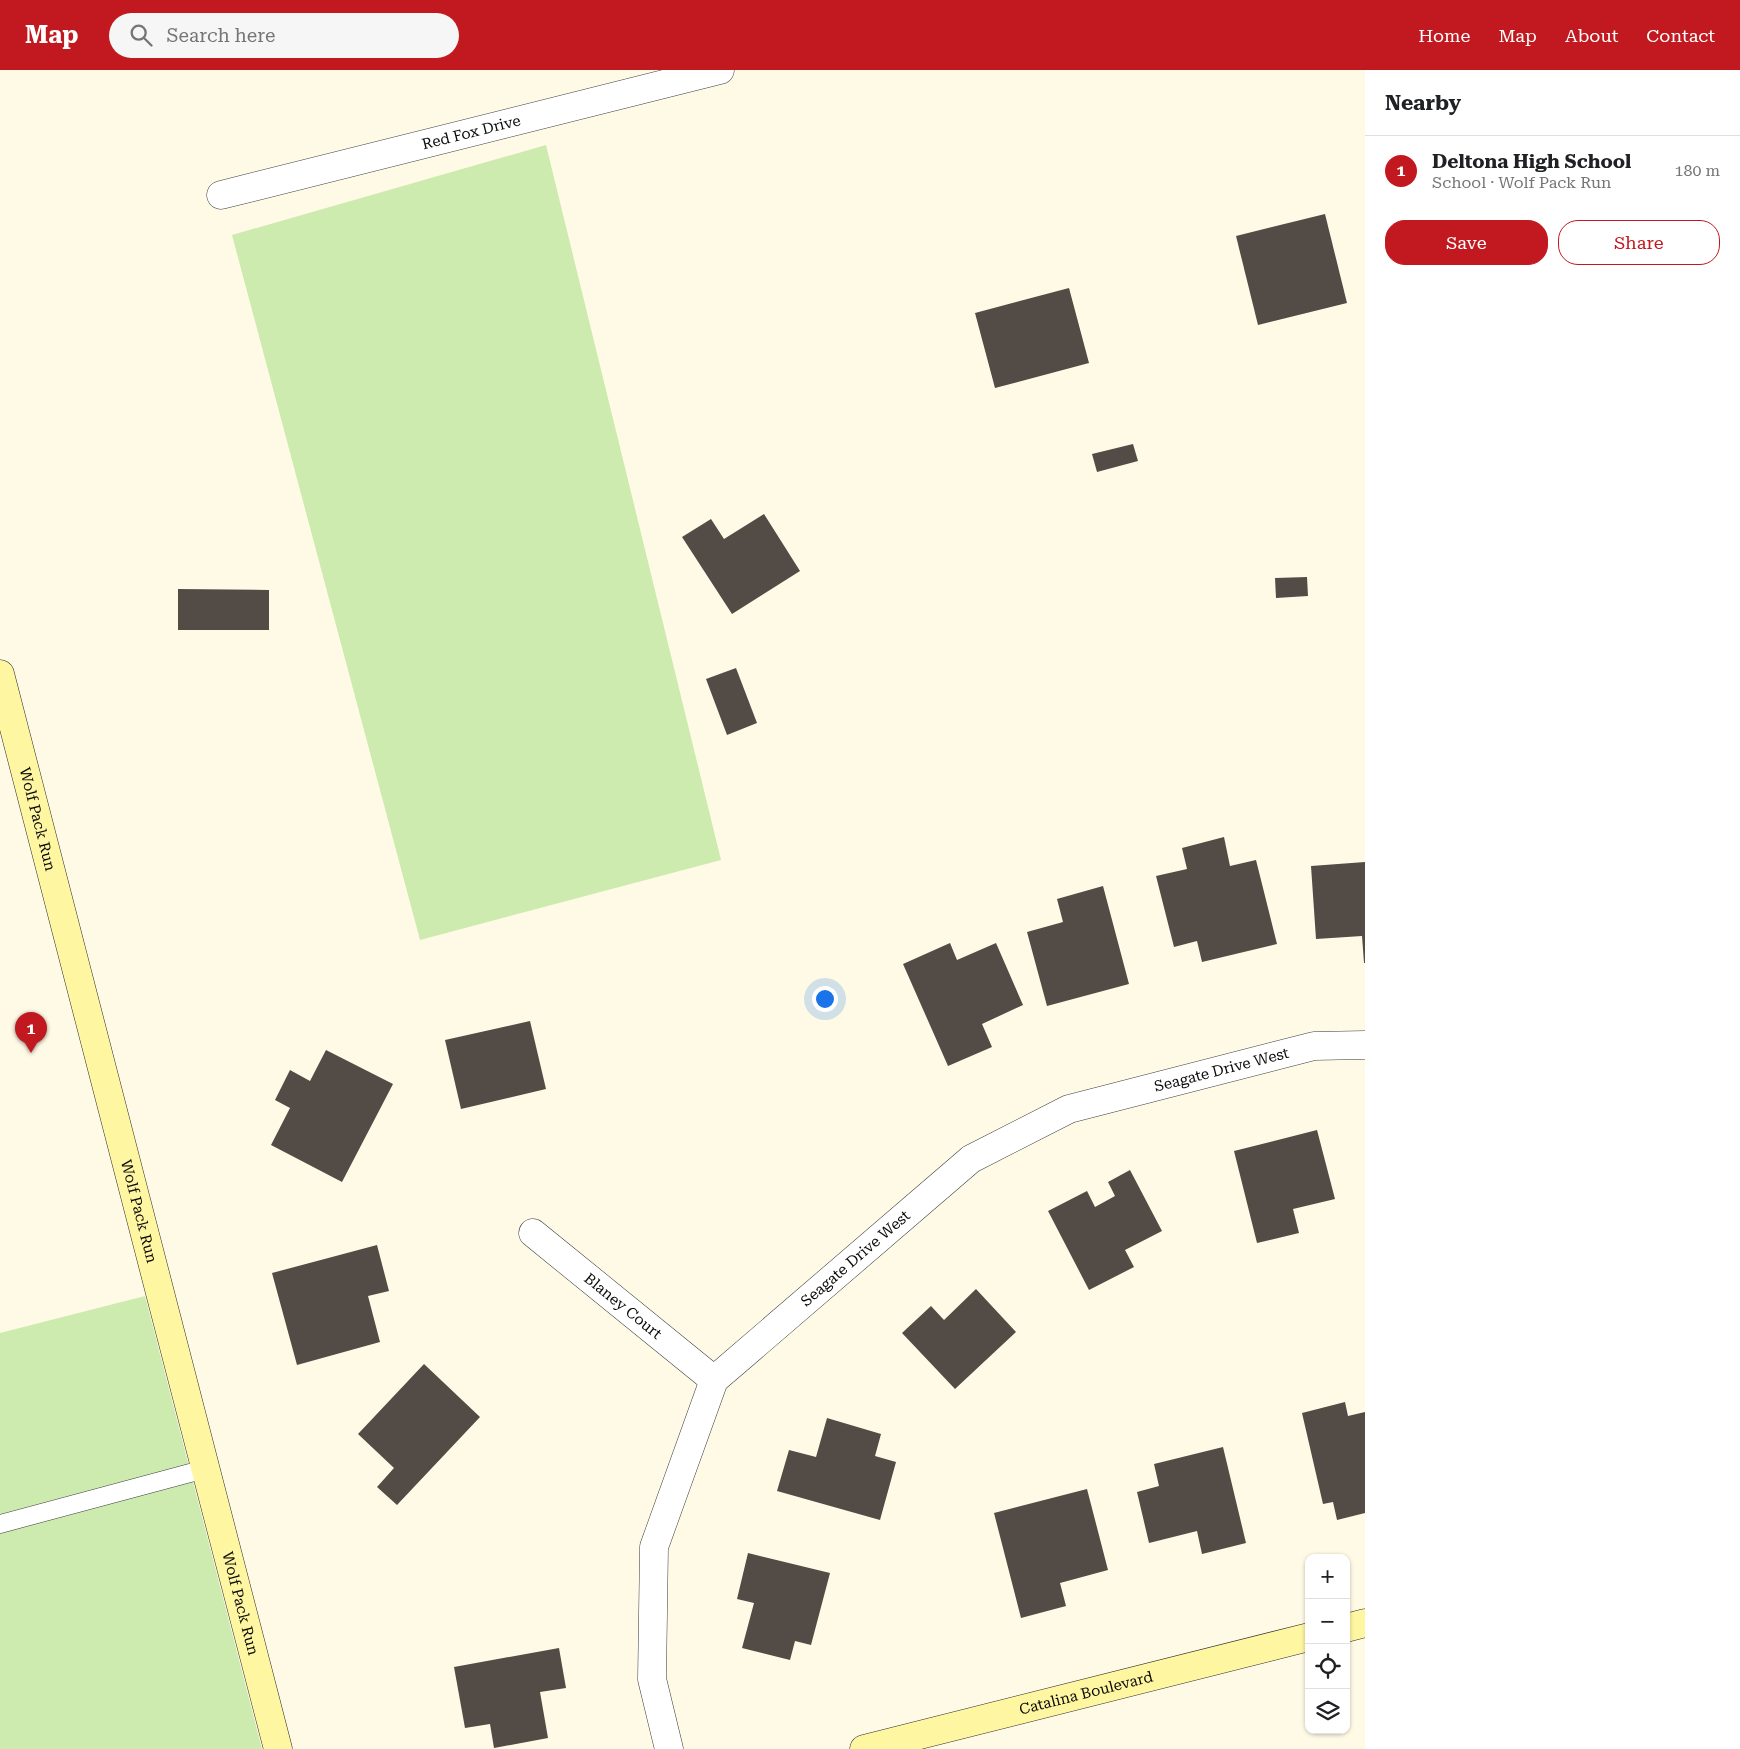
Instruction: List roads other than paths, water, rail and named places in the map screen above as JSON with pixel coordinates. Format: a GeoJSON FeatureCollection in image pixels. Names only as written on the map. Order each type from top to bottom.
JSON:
{"type":"FeatureCollection","features":[{"type":"Feature","properties":{"kind":"street","name":"Red Fox Drive"},"geometry":{"type":"LineString","coordinates":[[221,195],[720,70]]}},
{"type":"Feature","properties":{"kind":"street","name":"Wolf Pack Run"},"geometry":{"type":"LineString","coordinates":[[0,674],[278,1749]]}},
{"type":"Feature","properties":{"kind":"street","name":"Seagate Drive West"},"geometry":{"type":"LineString","coordinates":[[669,1749],[652,1679],[654,1547],[714,1380],[971,1159],[1070,1109],[1314,1046],[1365,1045]]}},
{"type":"Feature","properties":{"kind":"street","name":"Blaney Court"},"geometry":{"type":"LineString","coordinates":[[533,1232],[714,1380]]}},
{"type":"Feature","properties":{"kind":"street"},"geometry":{"type":"LineString","coordinates":[[1350,1627],[1365,1623]]}},
{"type":"Feature","properties":{"kind":"street","name":"Catalina Boulevard"},"geometry":{"type":"LineString","coordinates":[[864,1749],[1305,1638]]}},
{"type":"Feature","properties":{"kind":"lane"},"geometry":{"type":"LineString","coordinates":[[0,1524],[205,1470]]}},
{"type":"Feature","properties":{"kind":"place","name":"Deltona High School"},"geometry":{"type":"Point","coordinates":[31,1053]}}]}
